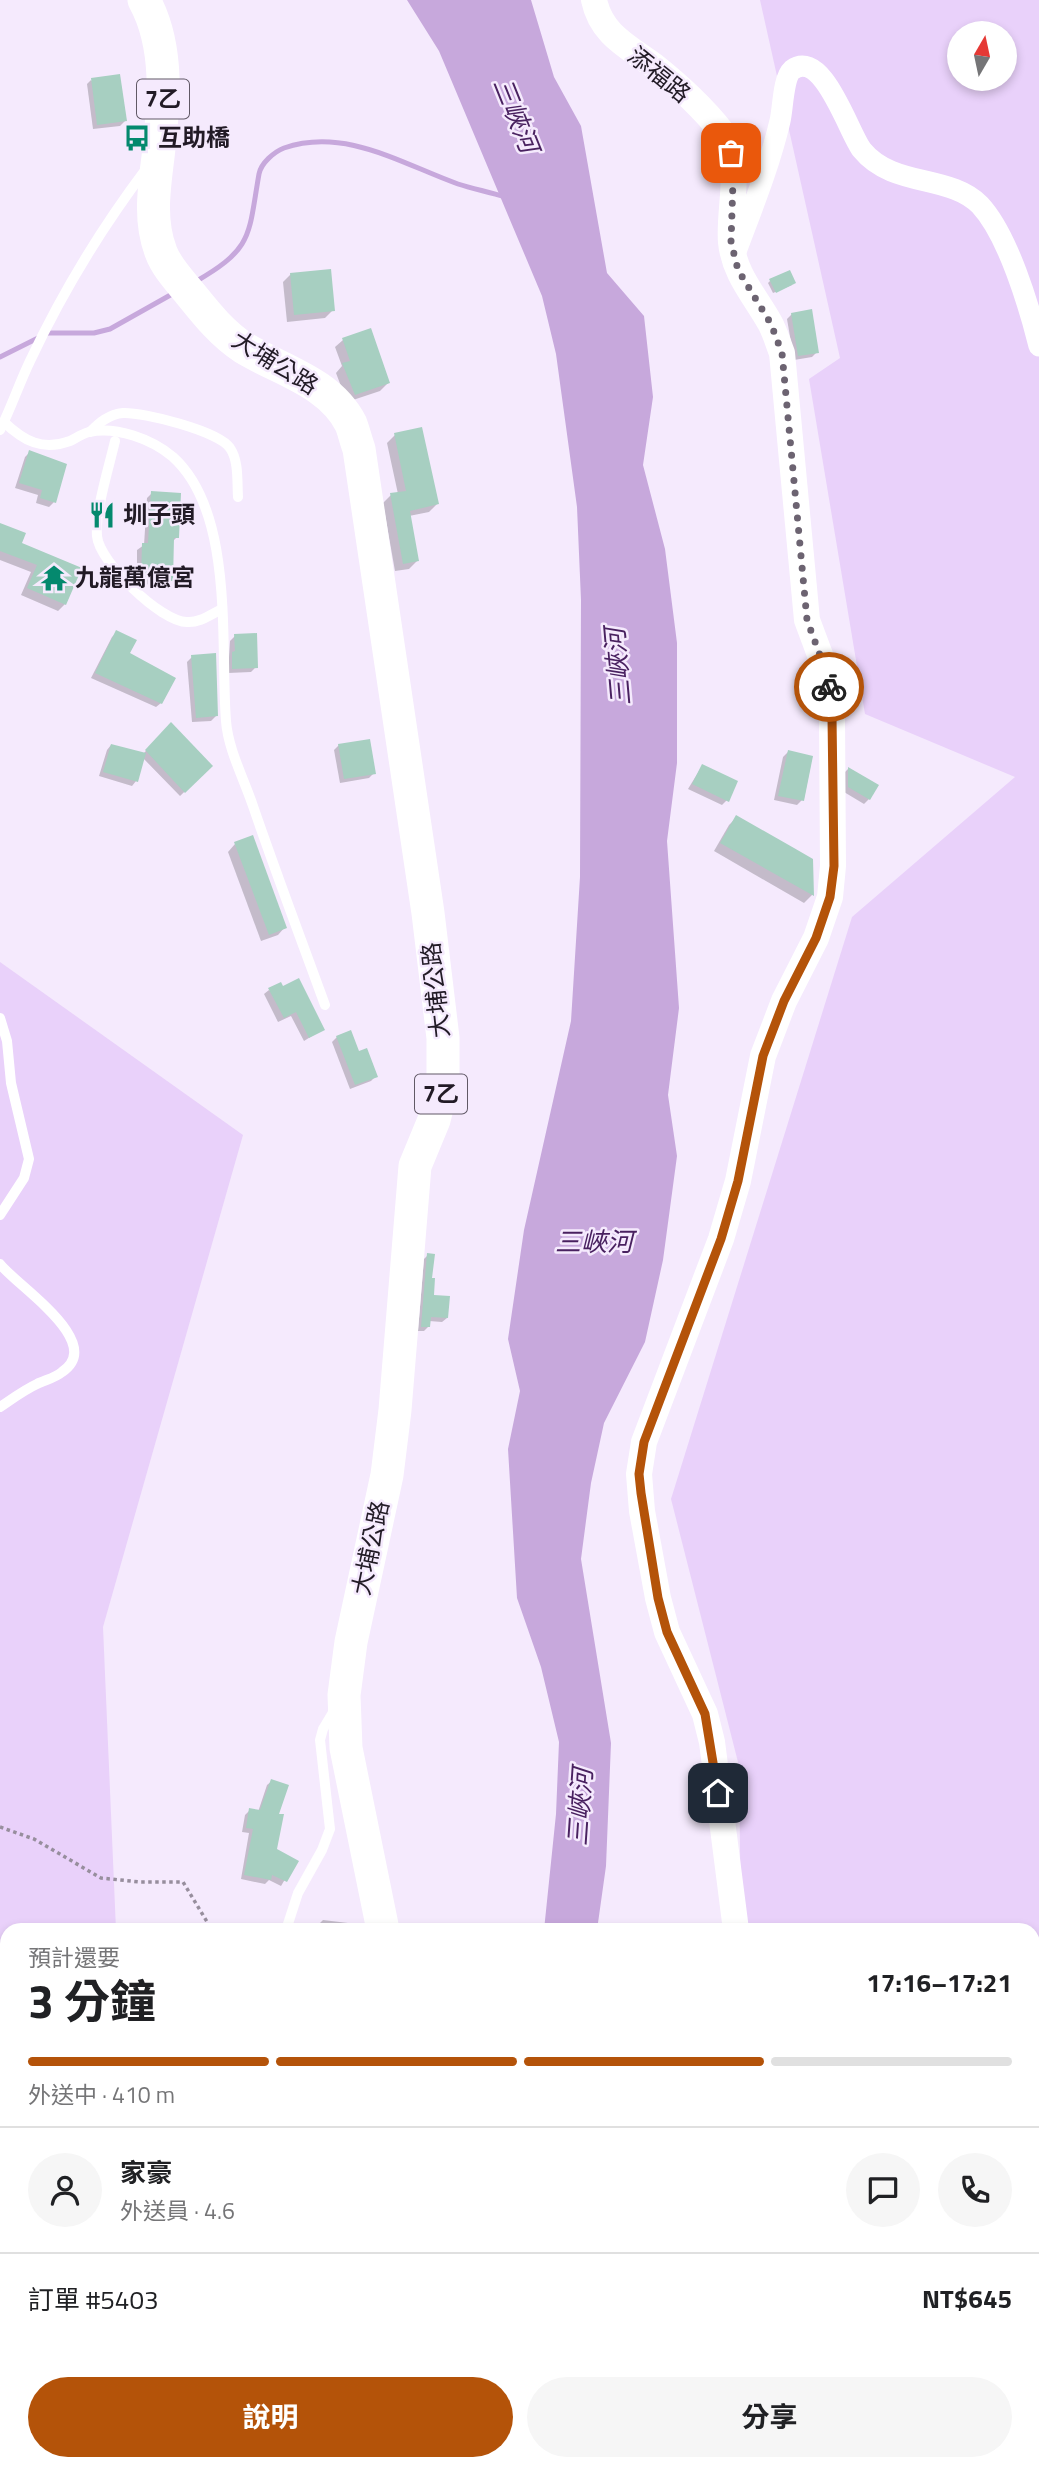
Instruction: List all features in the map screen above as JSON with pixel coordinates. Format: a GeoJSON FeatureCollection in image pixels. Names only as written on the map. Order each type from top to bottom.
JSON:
{"type":"FeatureCollection","features":[{"type":"Feature","properties":{"kind":"main road","name":"7乙"},"geometry":{"type":"LineString","coordinates":[[144,0],[152,14],[160,50],[164,93],[158,153]]}},
{"type":"Feature","properties":{"kind":"main road","name":"大埔公路"},"geometry":{"type":"LineString","coordinates":[[158,153],[153,200],[155,227],[161,253],[174,274],[214,323],[243,347],[315,386],[337,403],[351,424],[359,449],[426,900],[443,1038],[443,1084],[434,1120],[415,1166],[395,1410],[387,1475],[351,1642],[344,1695],[345,1748],[382,1923]]}},
{"type":"Feature","properties":{"kind":"street","name":"添福路"},"geometry":{"type":"LineString","coordinates":[[594,0],[607,31],[653,66],[699,107],[723,134],[731,153],[731,242],[738,270],[771,324],[782,353],[807,620],[829,680],[832,717],[834,866],[830,897],[816,938],[784,1001],[763,1056],[738,1181],[725,1227],[644,1442],[639,1474],[642,1511],[667,1632],[705,1714],[712,1742],[735,1923]]}},
{"type":"Feature","properties":{"kind":"street"},"geometry":{"type":"LineString","coordinates":[[734,257],[764,180],[781,118],[788,75],[794,68],[806,67],[819,74],[836,98],[854,139],[875,162],[895,174],[962,193],[979,205],[994,223],[1027,300],[1039,346]]}},
{"type":"Feature","properties":{"kind":"lane"},"geometry":{"type":"LineString","coordinates":[[158,153],[112,215],[75,274],[28,364],[2,426],[39,446],[51,446],[90,432],[111,416],[122,413],[211,433],[223,440],[232,450],[238,497]]}},
{"type":"Feature","properties":{"kind":"lane"},"geometry":{"type":"LineString","coordinates":[[90,432],[122,432],[155,445],[172,456],[184,469],[200,495],[218,556],[228,731],[274,866],[326,1005]]}},
{"type":"Feature","properties":{"kind":"lane"},"geometry":{"type":"LineString","coordinates":[[115,441],[97,525],[97,540],[101,551],[124,579],[162,613],[174,620],[188,623],[200,620],[222,608]]}},
{"type":"Feature","properties":{"kind":"lane"},"geometry":{"type":"LineString","coordinates":[[0,1017],[7,1041],[11,1083],[29,1158],[24,1178],[0,1215]]}},
{"type":"Feature","properties":{"kind":"lane"},"geometry":{"type":"LineString","coordinates":[[0,1264],[67,1328],[74,1346],[74,1358],[61,1374],[37,1384],[0,1407]]}},
{"type":"Feature","properties":{"kind":"lane"},"geometry":{"type":"LineString","coordinates":[[288,1923],[298,1894],[330,1829],[320,1740],[323,1729],[344,1695]]}},
{"type":"Feature","properties":{"kind":"path"},"geometry":{"type":"LineString","coordinates":[[0,1827],[34,1839],[101,1878],[183,1882],[208,1923]]}},
{"type":"Feature","properties":{"kind":"shaded area"},"geometry":{"type":"Polygon","coordinates":[[[760,0],[1039,0],[1039,1923],[741,1923],[739,1766],[671,1499],[852,917],[1015,777],[865,714],[809,379],[840,358],[760,0]]]}},
{"type":"Feature","properties":{"kind":"shaded area"},"geometry":{"type":"Polygon","coordinates":[[[0,962],[243,1135],[103,1627],[116,1923],[0,1923],[0,962]]]}},
{"type":"Feature","properties":{"kind":"water","name":"三峽河"},"geometry":{"type":"Polygon","coordinates":[[[407,0],[531,0],[554,77],[581,126],[607,273],[644,316],[653,397],[643,465],[665,549],[677,643],[677,763],[667,841],[679,1008],[668,1095],[677,1156],[663,1260],[645,1342],[604,1423],[591,1483],[581,1559],[611,1743],[606,1866],[598,1923],[545,1923],[556,1814],[559,1742],[541,1667],[517,1598],[508,1449],[520,1391],[508,1339],[524,1230],[571,1021],[580,877],[581,600],[577,507],[556,354],[542,296],[439,51],[407,0]]]}},
{"type":"Feature","properties":{"kind":"building"},"geometry":{"type":"Polygon","coordinates":[[[120,74],[127,121],[97,125],[91,78],[120,74]]]}},
{"type":"Feature","properties":{"kind":"building"},"geometry":{"type":"Polygon","coordinates":[[[331,269],[335,311],[294,315],[290,273],[331,269]]]}},
{"type":"Feature","properties":{"kind":"building"},"geometry":{"type":"Polygon","coordinates":[[[790,270],[796,283],[776,293],[769,279],[790,270]]]}},
{"type":"Feature","properties":{"kind":"building"},"geometry":{"type":"Polygon","coordinates":[[[812,309],[819,353],[798,356],[791,313],[812,309]]]}},
{"type":"Feature","properties":{"kind":"building"},"geometry":{"type":"Polygon","coordinates":[[[371,328],[390,383],[355,395],[342,363],[350,361],[342,338],[371,328]]]}},
{"type":"Feature","properties":{"kind":"building"},"geometry":{"type":"Polygon","coordinates":[[[422,427],[439,504],[410,511],[419,561],[403,564],[390,493],[406,491],[394,433],[422,427]]]}},
{"type":"Feature","properties":{"kind":"building"},"geometry":{"type":"Polygon","coordinates":[[[29,450],[67,464],[56,503],[40,498],[42,490],[19,483],[29,450]]]}},
{"type":"Feature","properties":{"kind":"building"},"geometry":{"type":"Polygon","coordinates":[[[151,491],[181,493],[179,538],[174,538],[173,581],[141,580],[142,543],[148,543],[151,491]]]}},
{"type":"Feature","properties":{"kind":"building","name":"九龍萬億宮"},"geometry":{"type":"Polygon","coordinates":[[[0,523],[26,533],[22,543],[82,568],[66,605],[27,588],[37,565],[0,551],[0,523]]]}},
{"type":"Feature","properties":{"kind":"building"},"geometry":{"type":"Polygon","coordinates":[[[116,630],[137,640],[130,653],[176,678],[162,704],[95,673],[116,630]]]}},
{"type":"Feature","properties":{"kind":"building"},"geometry":{"type":"Polygon","coordinates":[[[257,633],[258,668],[232,669],[234,634],[257,633]]]}},
{"type":"Feature","properties":{"kind":"building"},"geometry":{"type":"Polygon","coordinates":[[[216,653],[218,716],[196,718],[191,655],[216,653]]]}},
{"type":"Feature","properties":{"kind":"building"},"geometry":{"type":"Polygon","coordinates":[[[171,722],[213,766],[185,793],[145,750],[171,722]]]}},
{"type":"Feature","properties":{"kind":"building"},"geometry":{"type":"Polygon","coordinates":[[[370,739],[376,774],[344,779],[338,744],[370,739]]]}},
{"type":"Feature","properties":{"kind":"building"},"geometry":{"type":"Polygon","coordinates":[[[111,744],[146,753],[138,782],[103,772],[111,744]]]}},
{"type":"Feature","properties":{"kind":"building"},"geometry":{"type":"Polygon","coordinates":[[[788,750],[813,756],[804,801],[778,796],[788,750]]]}},
{"type":"Feature","properties":{"kind":"building"},"geometry":{"type":"Polygon","coordinates":[[[702,764],[738,781],[729,802],[692,784],[702,764]]]}},
{"type":"Feature","properties":{"kind":"building"},"geometry":{"type":"Polygon","coordinates":[[[848,767],[879,785],[870,800],[848,787],[848,767]]]}},
{"type":"Feature","properties":{"kind":"building"},"geometry":{"type":"Polygon","coordinates":[[[736,815],[813,859],[814,896],[720,843],[736,815]]]}},
{"type":"Feature","properties":{"kind":"building"},"geometry":{"type":"Polygon","coordinates":[[[253,835],[287,928],[269,935],[234,842],[253,835]]]}},
{"type":"Feature","properties":{"kind":"building"},"geometry":{"type":"Polygon","coordinates":[[[299,978],[325,1030],[309,1038],[296,1012],[284,1018],[268,988],[281,982],[283,986],[299,978]]]}},
{"type":"Feature","properties":{"kind":"building"},"geometry":{"type":"Polygon","coordinates":[[[351,1030],[359,1051],[367,1048],[378,1077],[355,1085],[336,1036],[351,1030]]]}},
{"type":"Feature","properties":{"kind":"building"},"geometry":{"type":"Polygon","coordinates":[[[427,1253],[435,1254],[432,1278],[435,1278],[434,1295],[450,1296],[448,1318],[431,1317],[430,1327],[421,1327],[427,1253]]]}},
{"type":"Feature","properties":{"kind":"building"},"geometry":{"type":"Polygon","coordinates":[[[271,1779],[289,1785],[279,1814],[284,1814],[277,1849],[299,1861],[287,1882],[272,1875],[271,1880],[244,1875],[253,1829],[246,1828],[249,1808],[260,1810],[271,1779]]]}},
{"type":"Feature","properties":{"kind":"waterway"},"geometry":{"type":"LineString","coordinates":[[195,282],[228,260],[238,249],[249,226],[260,170],[268,158],[284,148],[329,142],[351,145],[394,158],[458,184],[505,197]]}},
{"type":"Feature","properties":{"kind":"waterway"},"geometry":{"type":"LineString","coordinates":[[0,357],[48,333],[94,333],[110,329],[174,293]]}},
{"type":"Feature","properties":{"kind":"way so far"},"geometry":{"type":"LineString","coordinates":[[731,153],[731,242],[738,270],[771,324],[782,353],[807,620],[829,680],[829,687]]}},
{"type":"Feature","properties":{"kind":"place","name":"互助橋"},"geometry":{"type":"Point","coordinates":[137,138]}},
{"type":"Feature","properties":{"kind":"place","name":"圳子頭"},"geometry":{"type":"Point","coordinates":[102,515]}},
{"type":"Feature","properties":{"kind":"place","name":"九龍萬億宮"},"geometry":{"type":"Point","coordinates":[54,578]}},
{"type":"Feature","properties":{"kind":"route"},"geometry":{"type":"LineString","coordinates":[[718,1793],[712,1742],[705,1714],[667,1632],[658,1598],[642,1511],[639,1474],[644,1442],[727,1220],[738,1181],[763,1056],[784,1001],[816,938],[830,897],[834,866],[832,717],[829,687]]}}]}
